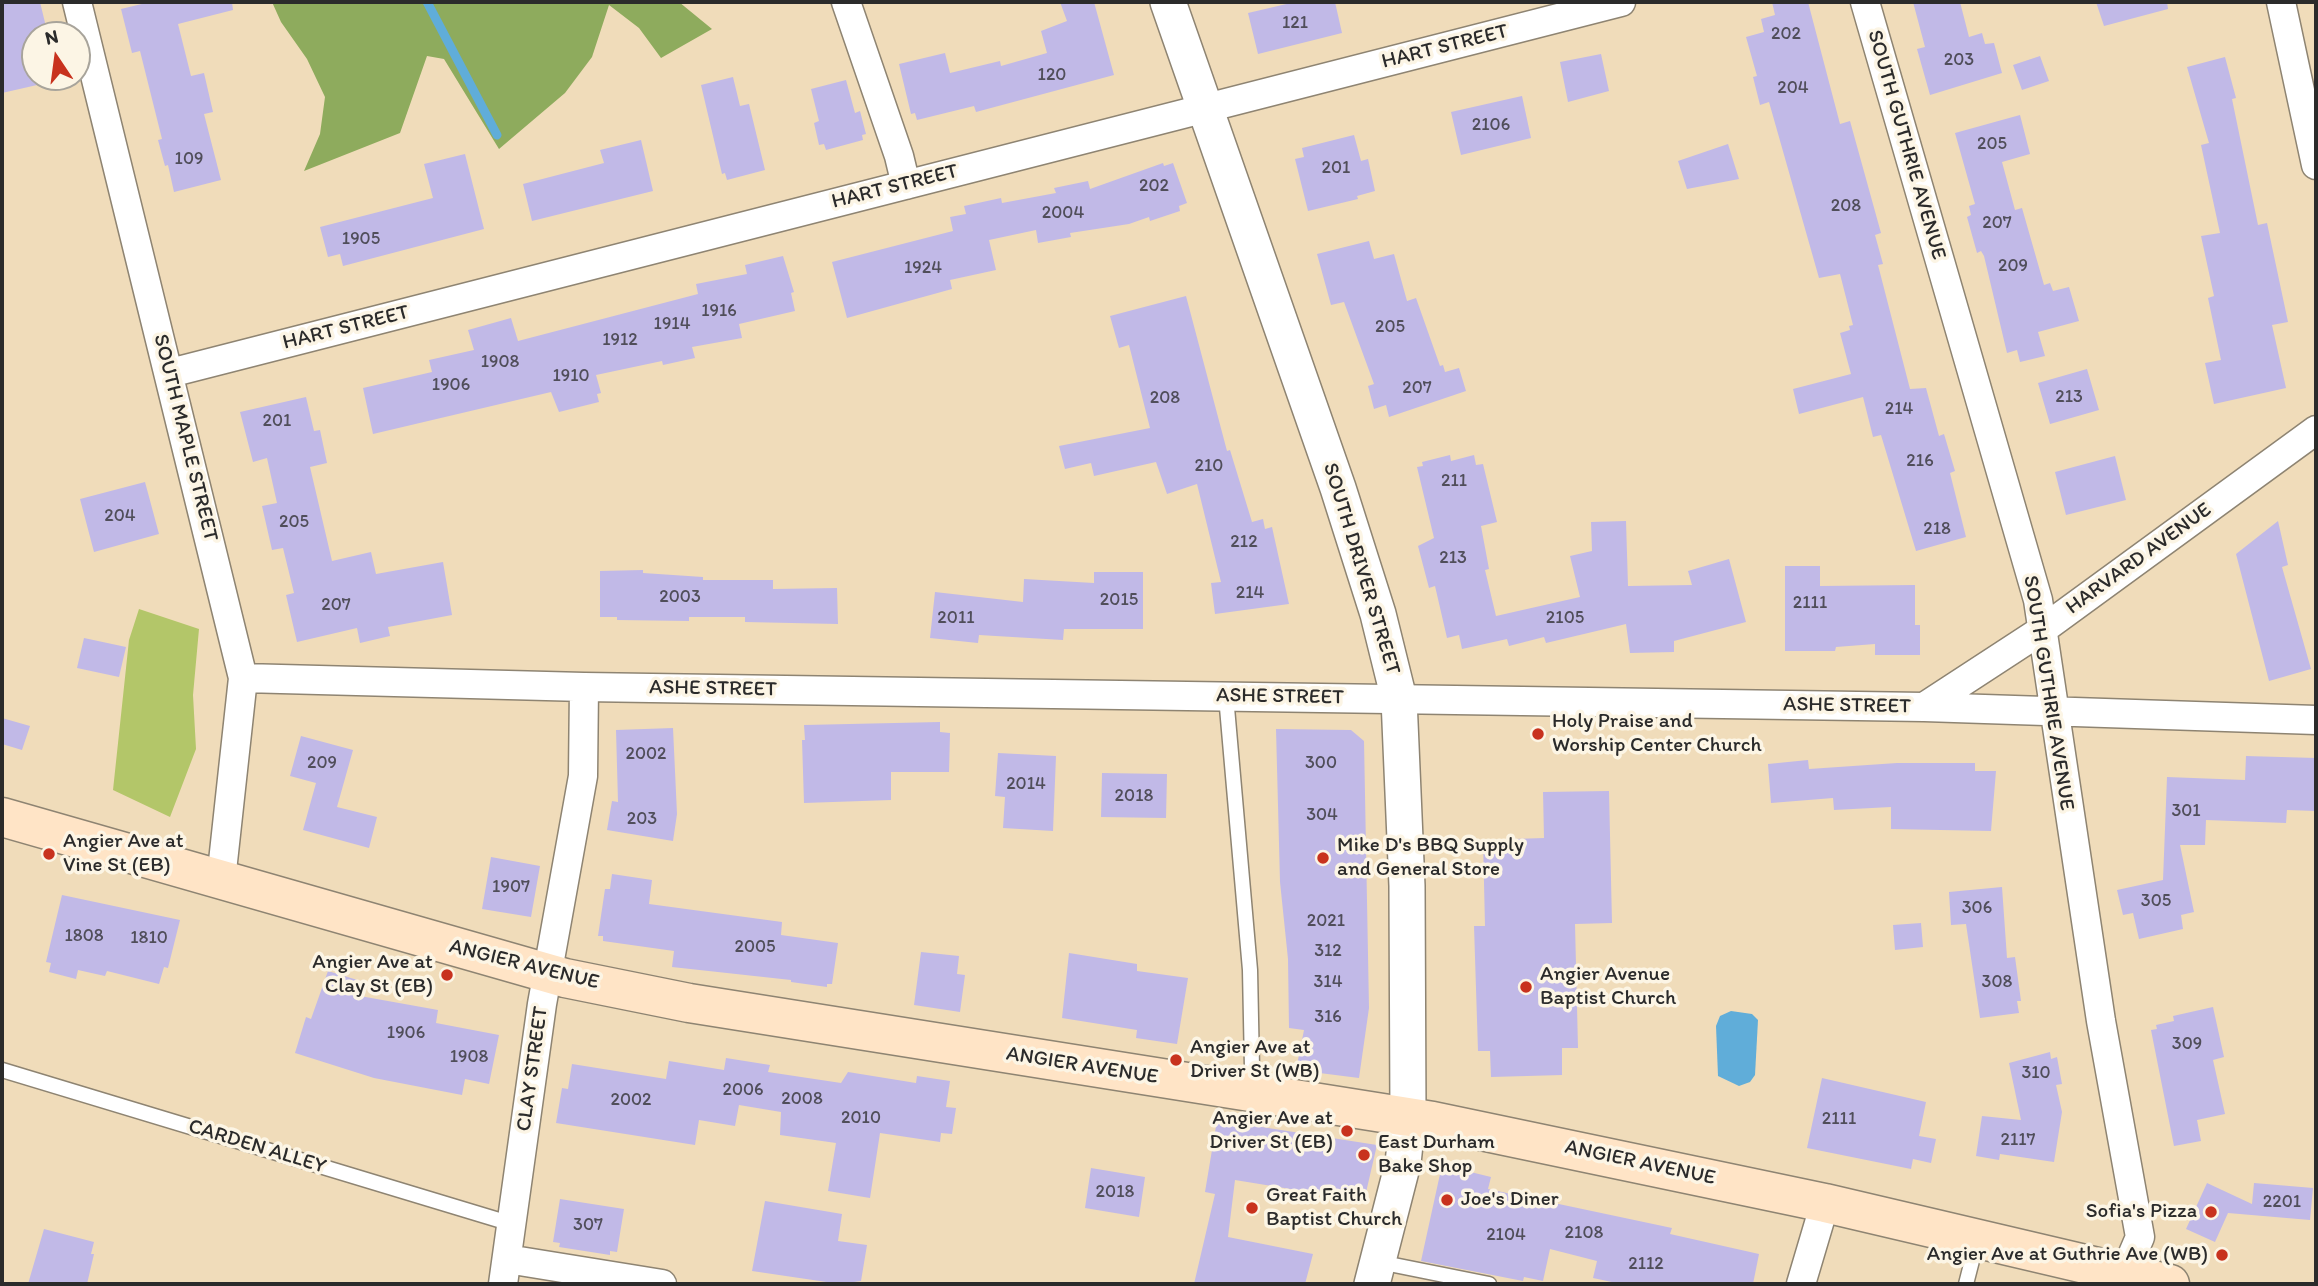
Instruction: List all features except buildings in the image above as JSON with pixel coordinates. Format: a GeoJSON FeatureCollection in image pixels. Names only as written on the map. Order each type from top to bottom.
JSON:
{"type":"FeatureCollection","features":[{"type":"Feature","properties":{"kind":"main road","name":"ANGIER AVENUE"},"geometry":{"type":"LineString","coordinates":[[2,817],[547,973],[689,1003],[1245,1093],[1408,1116],[1825,1203],[2120,1278],[2170,1284]]}},
{"type":"Feature","properties":{"kind":"street","name":"SOUTH MAPLE STREET"},"geometry":{"type":"LineString","coordinates":[[77,2],[243,678],[221,880]]}},
{"type":"Feature","properties":{"kind":"street"},"geometry":{"type":"LineString","coordinates":[[846,2],[899,156],[906,185]]}},
{"type":"Feature","properties":{"kind":"street","name":"SOUTH DRIVER STREET"},"geometry":{"type":"LineString","coordinates":[[1168,2],[1338,488],[1378,614],[1399,699],[1403,743],[1407,886],[1408,1116],[1404,1163],[1375,1273]]}},
{"type":"Feature","properties":{"kind":"street","name":"HART STREET"},"geometry":{"type":"LineString","coordinates":[[170,373],[1621,2]]}},
{"type":"Feature","properties":{"kind":"street","name":"SOUTH GUTHRIE AVENUE"},"geometry":{"type":"LineString","coordinates":[[1865,2],[2038,600],[2052,711],[2101,1021],[2140,1237],[2120,1278]]}},
{"type":"Feature","properties":{"kind":"street"},"geometry":{"type":"LineString","coordinates":[[2281,2],[2316,165]]}},
{"type":"Feature","properties":{"kind":"street","name":"HARVARD AVENUE"},"geometry":{"type":"LineString","coordinates":[[1924,707],[2042,630],[2316,430]]}},
{"type":"Feature","properties":{"kind":"street","name":"ASHE STREET"},"geometry":{"type":"LineString","coordinates":[[243,678],[584,687],[1924,707],[2316,720]]}},
{"type":"Feature","properties":{"kind":"street","name":"CLAY STREET"},"geometry":{"type":"LineString","coordinates":[[505,1272],[547,973],[583,776],[584,687]]}},
{"type":"Feature","properties":{"kind":"street"},"geometry":{"type":"LineString","coordinates":[[1801,1284],[1825,1203]]}},
{"type":"Feature","properties":{"kind":"street"},"geometry":{"type":"LineString","coordinates":[[505,1272],[662,1284]]}},
{"type":"Feature","properties":{"kind":"lane"},"geometry":{"type":"LineString","coordinates":[[1226,696],[1250,970],[1252,1068],[1245,1093]]}},
{"type":"Feature","properties":{"kind":"lane","name":"CARDEN ALLEY"},"geometry":{"type":"LineString","coordinates":[[2,1070],[513,1224]]}},
{"type":"Feature","properties":{"kind":"lane"},"geometry":{"type":"LineString","coordinates":[[1969,1284],[1978,1240]]}},
{"type":"Feature","properties":{"kind":"lane"},"geometry":{"type":"LineString","coordinates":[[1375,1273],[1489,1284]]}},
{"type":"Feature","properties":{"kind":"green space"},"geometry":{"type":"Polygon","coordinates":[[[272,2],[679,2],[712,29],[661,58],[639,28],[609,5],[592,57],[565,93],[499,149],[444,59],[427,56],[400,133],[304,171],[320,134],[325,97],[307,59],[281,22],[272,2]]]}},
{"type":"Feature","properties":{"kind":"green space"},"geometry":{"type":"Polygon","coordinates":[[[139,609],[199,629],[193,695],[196,749],[170,817],[113,790],[129,640],[139,609]]]}},
{"type":"Feature","properties":{"kind":"water"},"geometry":{"type":"Polygon","coordinates":[[[1731,1011],[1752,1014],[1758,1020],[1755,1075],[1750,1082],[1739,1086],[1718,1076],[1716,1026],[1720,1016],[1731,1011]]]}},
{"type":"Feature","properties":{"kind":"waterway"},"geometry":{"type":"LineString","coordinates":[[427,2],[497,135]]}},
{"type":"Feature","properties":{"kind":"place","name":"Holy Praise and Worship Center Church"},"geometry":{"type":"Point","coordinates":[1538,734]}},
{"type":"Feature","properties":{"kind":"place","name":"Angier Ave at Vine St (EB)"},"geometry":{"type":"Point","coordinates":[49,854]}},
{"type":"Feature","properties":{"kind":"place","name":"Mike D's BBQ Supply and General Store"},"geometry":{"type":"Point","coordinates":[1323,858]}},
{"type":"Feature","properties":{"kind":"place","name":"Angier Ave at Clay St (EB)"},"geometry":{"type":"Point","coordinates":[447,975]}},
{"type":"Feature","properties":{"kind":"place","name":"Angier Avenue Baptist Church"},"geometry":{"type":"Point","coordinates":[1526,987]}},
{"type":"Feature","properties":{"kind":"place","name":"Angier Ave at Driver St (WB)"},"geometry":{"type":"Point","coordinates":[1176,1060]}},
{"type":"Feature","properties":{"kind":"place","name":"Angier Ave at Driver St (EB)"},"geometry":{"type":"Point","coordinates":[1347,1131]}},
{"type":"Feature","properties":{"kind":"place","name":"East Durham Bake Shop"},"geometry":{"type":"Point","coordinates":[1364,1155]}},
{"type":"Feature","properties":{"kind":"place","name":"Joe's Diner"},"geometry":{"type":"Point","coordinates":[1447,1200]}},
{"type":"Feature","properties":{"kind":"place","name":"Great Faith Baptist Church"},"geometry":{"type":"Point","coordinates":[1252,1208]}},
{"type":"Feature","properties":{"kind":"place","name":"Sofia's Pizza"},"geometry":{"type":"Point","coordinates":[2211,1212]}},
{"type":"Feature","properties":{"kind":"place","name":"Angier Ave at Guthrie Ave (WB)"},"geometry":{"type":"Point","coordinates":[2222,1255]}}]}
